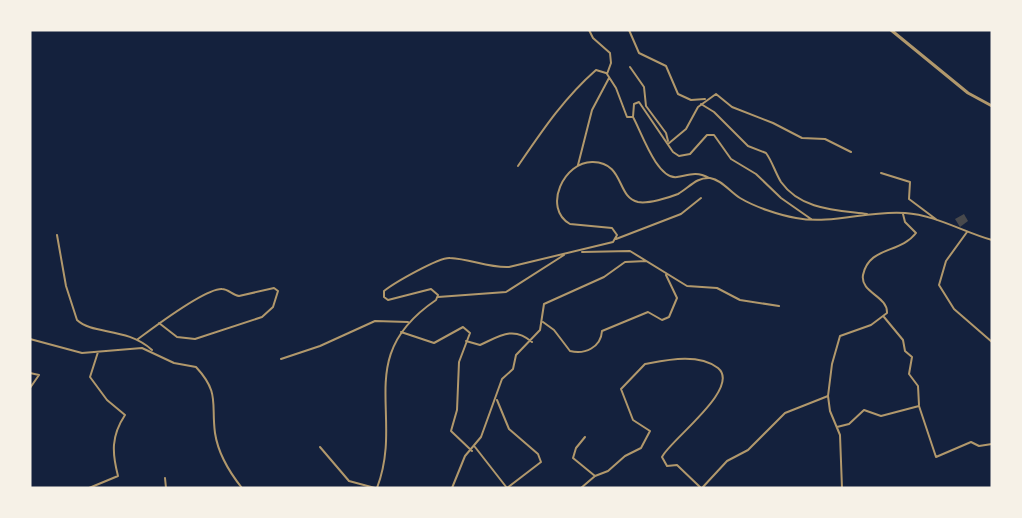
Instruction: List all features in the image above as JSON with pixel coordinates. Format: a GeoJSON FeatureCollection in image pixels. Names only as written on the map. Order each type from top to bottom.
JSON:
{"type":"FeatureCollection","features":[{"type":"Feature","properties":{"kind":"street"},"geometry":{"type":"LineString","coordinates":[[578,165],[592,111],[608,82],[607,74],[611,63],[610,53],[588,30]]}},
{"type":"Feature","properties":{"kind":"street"},"geometry":{"type":"LineString","coordinates":[[629,30],[639,53],[666,66],[680,95],[691,100],[720,95],[732,107],[753,117],[773,123],[805,139],[825,139],[851,152]]}},
{"type":"Feature","properties":{"kind":"street"},"geometry":{"type":"LineString","coordinates":[[891,30],[968,93],[992,106]]}},
{"type":"Feature","properties":{"kind":"street"},"geometry":{"type":"LineString","coordinates":[[630,67],[644,87],[649,111],[666,133],[668,144]]}},
{"type":"Feature","properties":{"kind":"street"},"geometry":{"type":"LineString","coordinates":[[518,166],[549,120],[574,89],[596,70],[607,74],[619,94],[626,116],[633,117]]}},
{"type":"Feature","properties":{"kind":"street"},"geometry":{"type":"LineString","coordinates":[[668,144],[686,129],[707,98]]}},
{"type":"Feature","properties":{"kind":"street"},"geometry":{"type":"LineString","coordinates":[[812,220],[781,198],[756,174],[731,159],[713,134],[706,136],[686,156],[676,155],[639,102],[634,104],[633,117],[653,158],[664,173],[674,177],[694,173],[709,178],[717,181],[741,199],[787,216],[812,220],[903,213],[937,220],[992,240]]}},
{"type":"Feature","properties":{"kind":"street"},"geometry":{"type":"LineString","coordinates":[[701,104],[714,112],[748,146],[767,154],[782,182],[800,200],[819,207],[870,214]]}},
{"type":"Feature","properties":{"kind":"street"},"geometry":{"type":"LineString","coordinates":[[616,238],[616,232],[612,228],[572,225],[561,216],[558,203],[560,186],[566,175],[578,165],[592,162],[608,166],[619,176],[627,195],[639,202],[675,195],[698,180],[709,178]]}},
{"type":"Feature","properties":{"kind":"street"},"geometry":{"type":"LineString","coordinates":[[881,173],[910,182],[909,199],[937,220]]}},
{"type":"Feature","properties":{"kind":"street"},"geometry":{"type":"LineString","coordinates":[[437,298],[436,291],[432,289],[396,300],[387,300],[383,294],[386,288],[444,258],[496,268],[524,265],[611,243],[616,238],[681,214],[701,198]]}},
{"type":"Feature","properties":{"kind":"street"},"geometry":{"type":"LineString","coordinates":[[842,488],[840,440],[830,411],[828,396],[839,338],[884,317],[887,311],[885,305],[865,286],[862,279],[871,257],[879,252],[898,248],[916,232],[905,222],[903,213]]}},
{"type":"Feature","properties":{"kind":"street"},"geometry":{"type":"LineString","coordinates":[[967,232],[946,261],[939,285],[954,309],[992,342]]}},
{"type":"Feature","properties":{"kind":"street"},"geometry":{"type":"LineString","coordinates":[[57,235],[66,286],[76,320],[85,325],[120,332],[138,339],[154,352],[174,363],[196,367],[206,379],[214,400],[218,444],[230,470],[242,488]]}},
{"type":"Feature","properties":{"kind":"street"},"geometry":{"type":"LineString","coordinates":[[577,252],[627,250],[687,286],[717,288],[740,300],[779,306]]}},
{"type":"Feature","properties":{"kind":"street"},"geometry":{"type":"LineString","coordinates":[[320,447],[349,481],[376,488],[387,446],[384,384],[390,354],[408,322],[437,298],[506,292],[564,255]]}},
{"type":"Feature","properties":{"kind":"street"},"geometry":{"type":"LineString","coordinates":[[452,488],[465,456],[472,451],[483,433],[488,413],[502,379],[513,369],[515,357],[532,342],[543,322],[545,303],[604,277],[625,262],[646,261]]}},
{"type":"Feature","properties":{"kind":"street"},"geometry":{"type":"LineString","coordinates":[[543,322],[554,330],[568,350],[579,352],[596,345],[602,331],[622,320],[648,312],[660,320],[666,320],[677,298],[666,273]]}},
{"type":"Feature","properties":{"kind":"street"},"geometry":{"type":"LineString","coordinates":[[138,339],[159,323],[197,299],[218,289],[239,296],[274,288],[278,291],[273,307],[262,317],[195,339],[177,337],[159,323]]}},
{"type":"Feature","properties":{"kind":"street"},"geometry":{"type":"LineString","coordinates":[[884,317],[903,340],[905,351],[912,357],[909,374],[918,386],[919,406],[936,457],[970,442],[978,446],[992,444]]}},
{"type":"Feature","properties":{"kind":"street"},"geometry":{"type":"LineString","coordinates":[[281,359],[320,346],[375,321],[408,322]]}},
{"type":"Feature","properties":{"kind":"street"},"geometry":{"type":"LineString","coordinates":[[401,332],[434,343],[463,327],[470,333],[459,362],[457,410],[451,431],[472,451]]}},
{"type":"Feature","properties":{"kind":"street"},"geometry":{"type":"LineString","coordinates":[[466,342],[480,345],[494,336],[511,333],[522,335],[532,342]]}},
{"type":"Feature","properties":{"kind":"street"},"geometry":{"type":"LineString","coordinates":[[30,339],[70,351],[98,352],[138,348],[154,352]]}},
{"type":"Feature","properties":{"kind":"street"},"geometry":{"type":"LineString","coordinates":[[89,488],[118,476],[112,449],[117,429],[124,415],[107,400],[90,377],[98,352]]}},
{"type":"Feature","properties":{"kind":"street"},"geometry":{"type":"LineString","coordinates":[[581,488],[595,476],[608,471],[625,456],[641,448],[650,431],[633,420],[621,389],[645,364],[692,359],[706,362],[719,369],[722,383],[697,421],[662,457],[667,466],[677,465],[701,488],[727,461],[748,450],[784,413],[828,396]]}},
{"type":"Feature","properties":{"kind":"street"},"geometry":{"type":"LineString","coordinates":[[30,373],[39,375],[30,388]]}},
{"type":"Feature","properties":{"kind":"street"},"geometry":{"type":"LineString","coordinates":[[475,447],[507,488],[541,462],[538,454],[509,429],[496,398]]}},
{"type":"Feature","properties":{"kind":"street"},"geometry":{"type":"LineString","coordinates":[[837,426],[849,424],[864,410],[881,416],[919,406]]}},
{"type":"Feature","properties":{"kind":"street"},"geometry":{"type":"LineString","coordinates":[[585,437],[576,448],[573,458],[595,476]]}},
{"type":"Feature","properties":{"kind":"street"},"geometry":{"type":"LineString","coordinates":[[165,478],[166,488]]}},
{"type":"Feature","properties":{"kind":"building"},"geometry":{"type":"Polygon","coordinates":[[[964,214],[968,221],[960,227],[955,219],[964,214]]]}}]}
